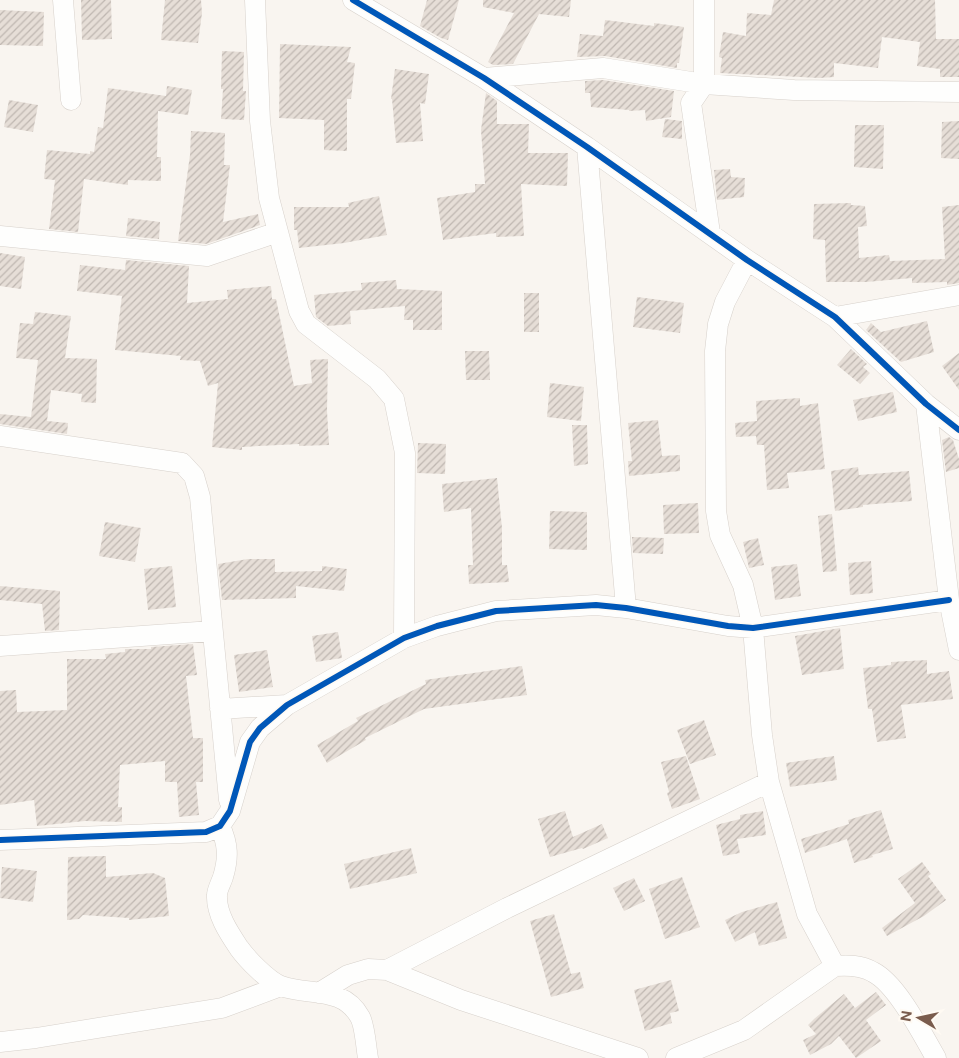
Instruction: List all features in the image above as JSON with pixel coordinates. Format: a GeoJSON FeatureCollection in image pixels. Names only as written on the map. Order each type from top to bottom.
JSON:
{"type":"FeatureCollection","features":[{"type":"Feature","properties":{"kind":"street"},"geometry":{"type":"LineString","coordinates":[[63,0],[71,100]]}},
{"type":"Feature","properties":{"kind":"street"},"geometry":{"type":"LineString","coordinates":[[255,0],[260,121],[269,198],[299,311],[306,324],[377,379],[394,399],[406,453],[404,638]]}},
{"type":"Feature","properties":{"kind":"street"},"geometry":{"type":"LineString","coordinates":[[353,0],[484,78],[587,146],[747,260],[835,317],[926,404],[959,430]]}},
{"type":"Feature","properties":{"kind":"street"},"geometry":{"type":"LineString","coordinates":[[704,0],[704,84],[691,103],[710,233]]}},
{"type":"Feature","properties":{"kind":"street"},"geometry":{"type":"LineString","coordinates":[[484,78],[603,68],[704,84],[794,90],[959,92]]}},
{"type":"Feature","properties":{"kind":"street"},"geometry":{"type":"LineString","coordinates":[[587,146],[626,608]]}},
{"type":"Feature","properties":{"kind":"street"},"geometry":{"type":"LineString","coordinates":[[0,236],[207,256],[278,232]]}},
{"type":"Feature","properties":{"kind":"street"},"geometry":{"type":"LineString","coordinates":[[747,260],[725,302],[718,324],[715,351],[716,511],[720,535],[743,585],[753,628],[762,735],[769,782],[807,914],[835,966]]}},
{"type":"Feature","properties":{"kind":"street"},"geometry":{"type":"LineString","coordinates":[[835,317],[959,295]]}},
{"type":"Feature","properties":{"kind":"street"},"geometry":{"type":"LineString","coordinates":[[926,404],[949,600],[959,650]]}},
{"type":"Feature","properties":{"kind":"street"},"geometry":{"type":"LineString","coordinates":[[0,436],[182,462],[194,476],[200,498],[220,710],[228,854],[217,895],[219,914],[240,949],[265,974],[281,986],[337,996],[352,1005],[361,1019],[368,1058]]}},
{"type":"Feature","properties":{"kind":"street"},"geometry":{"type":"LineString","coordinates":[[0,840],[206,832],[225,818],[250,742],[260,728],[287,705],[404,638],[437,626],[496,611],[596,605],[626,608],[728,626],[753,628],[949,600]]}},
{"type":"Feature","properties":{"kind":"street"},"geometry":{"type":"LineString","coordinates":[[0,646],[212,631]]}},
{"type":"Feature","properties":{"kind":"street"},"geometry":{"type":"LineString","coordinates":[[220,710],[287,705]]}},
{"type":"Feature","properties":{"kind":"street"},"geometry":{"type":"LineString","coordinates":[[387,970],[507,908],[769,782]]}},
{"type":"Feature","properties":{"kind":"street"},"geometry":{"type":"LineString","coordinates":[[676,1058],[744,1030],[835,966],[852,965],[873,972],[897,994],[936,1058]]}},
{"type":"Feature","properties":{"kind":"street"},"geometry":{"type":"LineString","coordinates":[[319,993],[348,975],[368,969],[387,970],[461,1000],[638,1058]]}},
{"type":"Feature","properties":{"kind":"street"},"geometry":{"type":"LineString","coordinates":[[0,1042],[222,1008],[281,986]]}},
{"type":"Feature","properties":{"kind":"building"},"geometry":{"type":"Polygon","coordinates":[[[81,0],[111,0],[112,39],[82,40],[81,0]]]}},
{"type":"Feature","properties":{"kind":"building"},"geometry":{"type":"Polygon","coordinates":[[[165,0],[201,0],[202,13],[198,43],[161,40],[165,0]]]}},
{"type":"Feature","properties":{"kind":"building"},"geometry":{"type":"Polygon","coordinates":[[[427,0],[459,0],[448,40],[420,26],[427,0]]]}},
{"type":"Feature","properties":{"kind":"building"},"geometry":{"type":"Polygon","coordinates":[[[483,0],[571,0],[569,17],[539,14],[513,64],[493,65],[488,62],[514,13],[483,7],[483,0]]]}},
{"type":"Feature","properties":{"kind":"building"},"geometry":{"type":"Polygon","coordinates":[[[774,0],[935,0],[936,39],[959,39],[959,77],[940,77],[940,69],[917,66],[920,42],[882,37],[878,68],[834,63],[834,77],[819,78],[720,73],[722,58],[719,57],[723,32],[746,36],[747,13],[771,15],[774,0]]]}},
{"type":"Feature","properties":{"kind":"building"},"geometry":{"type":"Polygon","coordinates":[[[0,10],[44,12],[43,46],[0,45],[0,10]]]}},
{"type":"Feature","properties":{"kind":"building"},"geometry":{"type":"Polygon","coordinates":[[[605,20],[654,26],[654,23],[684,27],[677,68],[605,56],[577,57],[580,34],[603,36],[605,20]]]}},
{"type":"Feature","properties":{"kind":"building"},"geometry":{"type":"Polygon","coordinates":[[[280,44],[351,47],[347,62],[355,63],[351,99],[347,99],[347,151],[324,150],[324,120],[279,118],[280,44]]]}},
{"type":"Feature","properties":{"kind":"building"},"geometry":{"type":"Polygon","coordinates":[[[222,51],[244,52],[243,91],[246,91],[244,120],[221,119],[223,89],[221,89],[222,51]]]}},
{"type":"Feature","properties":{"kind":"building"},"geometry":{"type":"Polygon","coordinates":[[[395,69],[429,74],[425,104],[420,103],[423,141],[396,143],[391,99],[395,69]]]}},
{"type":"Feature","properties":{"kind":"building"},"geometry":{"type":"Polygon","coordinates":[[[603,80],[674,91],[671,117],[646,121],[645,110],[629,111],[591,107],[590,93],[585,93],[585,81],[603,80]]]}},
{"type":"Feature","properties":{"kind":"building"},"geometry":{"type":"Polygon","coordinates":[[[167,86],[192,90],[188,115],[158,111],[157,157],[161,157],[161,181],[128,180],[128,185],[84,179],[78,232],[49,229],[55,180],[44,179],[47,150],[90,154],[90,151],[94,152],[98,127],[103,128],[108,88],[166,96],[167,86]]]}},
{"type":"Feature","properties":{"kind":"building"},"geometry":{"type":"Polygon","coordinates":[[[486,93],[497,101],[497,124],[529,124],[528,153],[568,153],[567,186],[521,184],[524,236],[496,237],[496,233],[443,240],[437,198],[475,192],[475,184],[485,184],[481,130],[486,93]]]}},
{"type":"Feature","properties":{"kind":"building"},"geometry":{"type":"Polygon","coordinates":[[[9,100],[38,105],[33,132],[4,127],[9,100]]]}},
{"type":"Feature","properties":{"kind":"building"},"geometry":{"type":"Polygon","coordinates":[[[665,119],[682,121],[682,139],[662,137],[665,119]]]}},
{"type":"Feature","properties":{"kind":"building"},"geometry":{"type":"Polygon","coordinates":[[[959,121],[959,159],[941,158],[942,122],[959,121]]]}},
{"type":"Feature","properties":{"kind":"building"},"geometry":{"type":"Polygon","coordinates":[[[855,125],[884,125],[883,169],[854,167],[855,125]]]}},
{"type":"Feature","properties":{"kind":"building"},"geometry":{"type":"Polygon","coordinates":[[[191,131],[225,133],[224,165],[230,165],[223,222],[258,214],[260,225],[206,244],[178,241],[190,155],[191,131]]]}},
{"type":"Feature","properties":{"kind":"building"},"geometry":{"type":"Polygon","coordinates":[[[730,169],[731,177],[745,178],[744,197],[717,200],[714,170],[730,169]]]}},
{"type":"Feature","properties":{"kind":"building"},"geometry":{"type":"Polygon","coordinates":[[[379,196],[387,235],[344,243],[299,248],[297,230],[294,230],[294,207],[349,207],[348,203],[379,196]]]}},
{"type":"Feature","properties":{"kind":"building"},"geometry":{"type":"Polygon","coordinates":[[[851,203],[851,205],[865,206],[867,226],[858,227],[859,258],[889,255],[890,261],[945,259],[942,207],[959,205],[959,283],[947,285],[947,282],[912,283],[912,278],[866,282],[826,282],[825,240],[813,239],[814,204],[851,203]]]}},
{"type":"Feature","properties":{"kind":"building"},"geometry":{"type":"Polygon","coordinates":[[[128,218],[160,222],[159,239],[126,236],[128,218]]]}},
{"type":"Feature","properties":{"kind":"building"},"geometry":{"type":"Polygon","coordinates":[[[0,253],[25,257],[21,289],[0,286],[0,253]]]}},
{"type":"Feature","properties":{"kind":"building"},"geometry":{"type":"Polygon","coordinates":[[[126,260],[189,266],[187,303],[228,299],[227,290],[271,286],[272,299],[276,299],[294,386],[312,383],[310,360],[328,359],[327,411],[329,445],[299,446],[299,444],[242,447],[242,450],[212,447],[218,383],[208,386],[200,361],[180,360],[181,356],[115,350],[122,296],[77,291],[80,265],[125,270],[126,260]]]}},
{"type":"Feature","properties":{"kind":"building"},"geometry":{"type":"Polygon","coordinates":[[[396,280],[397,289],[442,291],[442,330],[413,330],[413,320],[404,320],[405,306],[350,311],[351,324],[328,326],[316,317],[314,295],[362,290],[361,283],[396,280]]]}},
{"type":"Feature","properties":{"kind":"building"},"geometry":{"type":"Polygon","coordinates":[[[524,293],[539,293],[539,332],[524,332],[524,293]]]}},
{"type":"Feature","properties":{"kind":"building"},"geometry":{"type":"Polygon","coordinates":[[[637,297],[684,303],[680,333],[633,327],[637,297]]]}},
{"type":"Feature","properties":{"kind":"building"},"geometry":{"type":"Polygon","coordinates":[[[35,312],[71,316],[65,358],[97,359],[96,403],[81,402],[82,394],[51,390],[47,421],[68,423],[67,434],[0,424],[0,414],[31,417],[38,360],[16,358],[20,323],[33,324],[35,312]]]}},
{"type":"Feature","properties":{"kind":"building"},"geometry":{"type":"Polygon","coordinates":[[[927,321],[934,352],[901,362],[866,330],[871,323],[881,332],[927,321]]]}},
{"type":"Feature","properties":{"kind":"building"},"geometry":{"type":"Polygon","coordinates":[[[851,349],[867,364],[863,367],[870,373],[860,384],[837,365],[851,349]]]}},
{"type":"Feature","properties":{"kind":"building"},"geometry":{"type":"Polygon","coordinates":[[[465,351],[489,351],[490,380],[466,380],[465,351]]]}},
{"type":"Feature","properties":{"kind":"building"},"geometry":{"type":"Polygon","coordinates":[[[959,353],[959,390],[942,366],[959,353]]]}},
{"type":"Feature","properties":{"kind":"building"},"geometry":{"type":"Polygon","coordinates":[[[550,383],[584,387],[581,421],[547,417],[550,383]]]}},
{"type":"Feature","properties":{"kind":"building"},"geometry":{"type":"Polygon","coordinates":[[[893,392],[897,412],[858,421],[853,400],[893,392]]]}},
{"type":"Feature","properties":{"kind":"building"},"geometry":{"type":"Polygon","coordinates":[[[800,398],[800,406],[818,403],[825,469],[787,473],[789,488],[767,490],[764,445],[757,445],[756,436],[736,437],[735,423],[757,421],[756,401],[800,398]]]}},
{"type":"Feature","properties":{"kind":"building"},"geometry":{"type":"Polygon","coordinates":[[[658,420],[662,456],[680,455],[680,471],[629,476],[628,461],[632,461],[628,423],[658,420]]]}},
{"type":"Feature","properties":{"kind":"building"},"geometry":{"type":"Polygon","coordinates":[[[572,425],[587,425],[588,464],[574,466],[572,425]]]}},
{"type":"Feature","properties":{"kind":"building"},"geometry":{"type":"Polygon","coordinates":[[[949,437],[953,440],[959,459],[959,468],[946,472],[942,440],[949,437]]]}},
{"type":"Feature","properties":{"kind":"building"},"geometry":{"type":"Polygon","coordinates":[[[418,443],[446,444],[445,474],[417,473],[418,443]]]}},
{"type":"Feature","properties":{"kind":"building"},"geometry":{"type":"Polygon","coordinates":[[[858,467],[859,475],[909,471],[912,501],[863,505],[863,507],[835,511],[831,471],[858,467]]]}},
{"type":"Feature","properties":{"kind":"building"},"geometry":{"type":"Polygon","coordinates":[[[497,478],[502,528],[502,565],[507,565],[509,582],[469,584],[468,565],[473,565],[471,508],[444,512],[442,484],[497,478]]]}},
{"type":"Feature","properties":{"kind":"building"},"geometry":{"type":"Polygon","coordinates":[[[698,503],[699,533],[664,534],[663,505],[698,503]]]}},
{"type":"Feature","properties":{"kind":"building"},"geometry":{"type":"Polygon","coordinates":[[[550,511],[587,512],[587,550],[549,549],[550,511]]]}},
{"type":"Feature","properties":{"kind":"building"},"geometry":{"type":"Polygon","coordinates":[[[832,514],[837,571],[823,572],[818,516],[832,514]]]}},
{"type":"Feature","properties":{"kind":"building"},"geometry":{"type":"Polygon","coordinates":[[[105,522],[141,528],[135,562],[99,556],[105,522]]]}},
{"type":"Feature","properties":{"kind":"building"},"geometry":{"type":"Polygon","coordinates":[[[632,537],[664,538],[663,554],[633,553],[632,537]]]}},
{"type":"Feature","properties":{"kind":"building"},"geometry":{"type":"Polygon","coordinates":[[[758,538],[764,565],[749,568],[743,542],[758,538]]]}},
{"type":"Feature","properties":{"kind":"building"},"geometry":{"type":"Polygon","coordinates":[[[248,559],[275,559],[275,572],[322,571],[322,566],[347,569],[344,591],[296,586],[296,598],[222,600],[218,564],[248,559]]]}},
{"type":"Feature","properties":{"kind":"building"},"geometry":{"type":"Polygon","coordinates":[[[871,561],[873,593],[850,595],[848,563],[871,561]]]}},
{"type":"Feature","properties":{"kind":"building"},"geometry":{"type":"Polygon","coordinates":[[[797,564],[801,596],[775,600],[771,567],[797,564]]]}},
{"type":"Feature","properties":{"kind":"building"},"geometry":{"type":"Polygon","coordinates":[[[172,566],[176,607],[148,610],[144,569],[172,566]]]}},
{"type":"Feature","properties":{"kind":"building"},"geometry":{"type":"Polygon","coordinates":[[[0,586],[60,591],[59,630],[45,631],[42,604],[0,600],[0,586]]]}},
{"type":"Feature","properties":{"kind":"building"},"geometry":{"type":"Polygon","coordinates":[[[840,628],[844,669],[802,675],[795,636],[840,628]]]}},
{"type":"Feature","properties":{"kind":"building"},"geometry":{"type":"Polygon","coordinates":[[[338,632],[342,658],[316,662],[312,636],[338,632]]]}},
{"type":"Feature","properties":{"kind":"building"},"geometry":{"type":"Polygon","coordinates":[[[193,644],[197,675],[186,676],[193,738],[203,738],[203,782],[196,782],[199,815],[179,817],[177,782],[165,782],[165,761],[120,765],[118,807],[122,807],[122,822],[85,821],[37,826],[34,800],[0,805],[0,691],[16,690],[17,712],[67,710],[67,659],[106,659],[105,654],[125,652],[125,649],[151,649],[151,647],[193,644]]]}},
{"type":"Feature","properties":{"kind":"building"},"geometry":{"type":"Polygon","coordinates":[[[267,650],[273,687],[239,692],[234,655],[267,650]]]}},
{"type":"Feature","properties":{"kind":"building"},"geometry":{"type":"Polygon","coordinates":[[[927,660],[927,674],[949,671],[953,699],[901,705],[906,738],[877,742],[872,709],[868,709],[863,668],[891,665],[891,662],[927,660]]]}},
{"type":"Feature","properties":{"kind":"building"},"geometry":{"type":"Polygon","coordinates":[[[522,666],[527,695],[424,709],[365,738],[366,740],[327,763],[317,745],[358,721],[356,718],[426,684],[425,680],[522,666]]]}},
{"type":"Feature","properties":{"kind":"building"},"geometry":{"type":"Polygon","coordinates":[[[704,720],[716,755],[690,764],[677,730],[704,720]]]}},
{"type":"Feature","properties":{"kind":"building"},"geometry":{"type":"Polygon","coordinates":[[[686,756],[700,799],[672,809],[661,762],[686,756]]]}},
{"type":"Feature","properties":{"kind":"building"},"geometry":{"type":"Polygon","coordinates":[[[834,756],[837,780],[790,787],[786,763],[834,756]]]}},
{"type":"Feature","properties":{"kind":"building"},"geometry":{"type":"Polygon","coordinates":[[[881,810],[893,849],[854,863],[847,839],[805,853],[801,839],[849,824],[848,820],[881,810]]]}},
{"type":"Feature","properties":{"kind":"building"},"geometry":{"type":"Polygon","coordinates":[[[565,811],[573,837],[602,824],[608,838],[583,849],[550,857],[538,819],[565,811]]]}},
{"type":"Feature","properties":{"kind":"building"},"geometry":{"type":"Polygon","coordinates":[[[763,811],[766,835],[737,839],[740,853],[723,856],[716,825],[740,819],[740,815],[763,811]]]}},
{"type":"Feature","properties":{"kind":"building"},"geometry":{"type":"Polygon","coordinates":[[[411,848],[417,873],[350,889],[344,864],[411,848]]]}},
{"type":"Feature","properties":{"kind":"building"},"geometry":{"type":"Polygon","coordinates":[[[106,856],[106,877],[153,873],[165,878],[169,916],[129,920],[129,918],[83,915],[79,919],[67,920],[68,857],[106,856]]]}},
{"type":"Feature","properties":{"kind":"building"},"geometry":{"type":"Polygon","coordinates":[[[922,862],[931,874],[928,876],[946,900],[924,916],[887,936],[882,928],[915,903],[898,879],[922,862]]]}},
{"type":"Feature","properties":{"kind":"building"},"geometry":{"type":"Polygon","coordinates":[[[2,867],[37,871],[33,902],[0,898],[2,867]]]}},
{"type":"Feature","properties":{"kind":"building"},"geometry":{"type":"Polygon","coordinates":[[[682,877],[700,927],[665,939],[649,889],[682,877]]]}},
{"type":"Feature","properties":{"kind":"building"},"geometry":{"type":"Polygon","coordinates":[[[634,878],[645,901],[624,911],[613,888],[634,878]]]}},
{"type":"Feature","properties":{"kind":"building"},"geometry":{"type":"Polygon","coordinates":[[[777,902],[787,938],[759,946],[755,932],[735,942],[725,920],[742,912],[777,902]]]}},
{"type":"Feature","properties":{"kind":"building"},"geometry":{"type":"Polygon","coordinates":[[[554,914],[571,974],[580,972],[584,988],[551,997],[530,921],[554,914]]]}},
{"type":"Feature","properties":{"kind":"building"},"geometry":{"type":"Polygon","coordinates":[[[671,980],[679,1011],[670,1013],[672,1023],[645,1031],[634,990],[671,980]]]}},
{"type":"Feature","properties":{"kind":"building"},"geometry":{"type":"Polygon","coordinates":[[[876,992],[886,1005],[866,1020],[881,1041],[856,1058],[839,1036],[831,1044],[810,1055],[803,1040],[816,1034],[808,1025],[814,1019],[844,994],[855,1008],[876,992]]]}},
{"type":"Feature","properties":{"kind":"cycle path"},"geometry":{"type":"LineString","coordinates":[[353,0],[484,78],[587,147],[747,260],[835,317],[926,404],[959,430]]}},
{"type":"Feature","properties":{"kind":"cycle path"},"geometry":{"type":"LineString","coordinates":[[0,840],[206,832],[220,826],[230,811],[250,742],[260,728],[287,705],[404,638],[437,626],[496,611],[596,605],[626,608],[728,626],[753,628],[949,600]]}}]}
